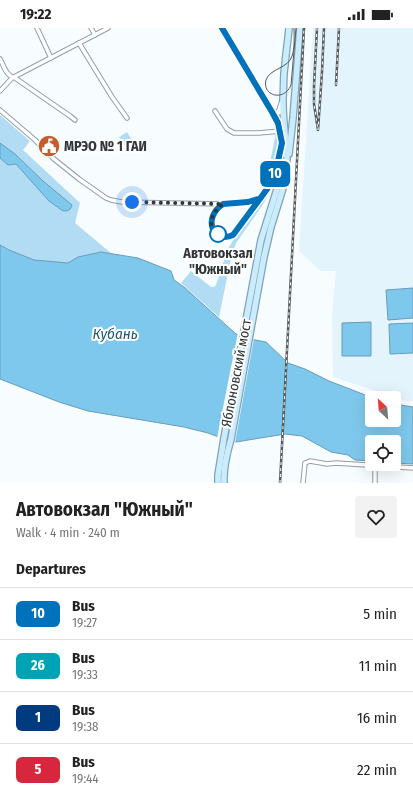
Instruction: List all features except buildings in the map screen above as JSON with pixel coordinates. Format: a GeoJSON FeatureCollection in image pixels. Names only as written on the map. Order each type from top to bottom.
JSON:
{"type":"FeatureCollection","features":[{"type":"Feature","properties":{"kind":"main road"},"geometry":{"type":"LineString","coordinates":[[222,28],[281,127],[287,162]]}},
{"type":"Feature","properties":{"kind":"main road"},"geometry":{"type":"LineString","coordinates":[[287,162],[282,143],[282,130],[284,117],[283,98],[285,65],[289,28]]}},
{"type":"Feature","properties":{"kind":"main road"},"geometry":{"type":"LineString","coordinates":[[260,263],[285,182],[293,118],[300,28]]}},
{"type":"Feature","properties":{"kind":"main road"},"geometry":{"type":"LineString","coordinates":[[272,112],[276,114],[279,112],[283,98]]}},
{"type":"Feature","properties":{"kind":"main road"},"geometry":{"type":"LineString","coordinates":[[284,117],[288,120],[293,118]]}},
{"type":"Feature","properties":{"kind":"main road"},"geometry":{"type":"LineString","coordinates":[[282,130],[292,126]]}},
{"type":"Feature","properties":{"kind":"main road","name":"Яблоновский мост"},"geometry":{"type":"LineString","coordinates":[[218,483],[224,438],[260,263]]}},
{"type":"Feature","properties":{"kind":"main road","name":"Яблоновский мост"},"geometry":{"type":"LineString","coordinates":[[224,483],[226,456],[231,439],[260,263]]}},
{"type":"Feature","properties":{"kind":"street"},"geometry":{"type":"LineString","coordinates":[[37,28],[51,58]]}},
{"type":"Feature","properties":{"kind":"street"},"geometry":{"type":"LineString","coordinates":[[91,28],[95,35]]}},
{"type":"Feature","properties":{"kind":"street"},"geometry":{"type":"LineString","coordinates":[[0,91],[12,78],[108,28]]}},
{"type":"Feature","properties":{"kind":"street"},"geometry":{"type":"LineString","coordinates":[[79,43],[112,97],[127,118]]}},
{"type":"Feature","properties":{"kind":"street"},"geometry":{"type":"LineString","coordinates":[[0,59],[8,74],[12,78],[15,78],[75,120]]}},
{"type":"Feature","properties":{"kind":"street"},"geometry":{"type":"LineString","coordinates":[[0,110],[34,139],[54,159],[94,190],[111,200],[122,202],[223,204],[252,201],[262,196]]}},
{"type":"Feature","properties":{"kind":"street"},"geometry":{"type":"LineString","coordinates":[[215,111],[227,129],[234,133],[259,133],[282,130]]}},
{"type":"Feature","properties":{"kind":"street"},"geometry":{"type":"LineString","coordinates":[[223,204],[216,210],[211,223],[216,233],[229,237],[233,235],[272,182],[282,143]]}},
{"type":"Feature","properties":{"kind":"street"},"geometry":{"type":"LineString","coordinates":[[244,202],[249,205],[251,211]]}},
{"type":"Feature","properties":{"kind":"street"},"geometry":{"type":"LineString","coordinates":[[303,483],[305,463],[310,461],[327,464],[336,463],[365,465]]}},
{"type":"Feature","properties":{"kind":"street"},"geometry":{"type":"LineString","coordinates":[[401,467],[413,468]]}},
{"type":"Feature","properties":{"kind":"street"},"geometry":{"type":"LineString","coordinates":[[375,471],[375,483]]}},
{"type":"Feature","properties":{"kind":"shaded area"},"geometry":{"type":"Polygon","coordinates":[[[313,28],[413,28],[413,401],[401,399],[401,391],[376,391],[333,377],[332,315],[336,271],[321,271],[299,251],[313,28]]]}},
{"type":"Feature","properties":{"kind":"shaded area"},"geometry":{"type":"Polygon","coordinates":[[[0,115],[30,141],[23,150],[80,203],[75,223],[112,254],[101,252],[78,257],[68,263],[34,260],[0,245],[0,158],[8,165],[16,164],[49,201],[63,211],[71,209],[72,205],[43,181],[15,154],[0,143],[0,115]]]}},
{"type":"Feature","properties":{"kind":"shaded area"},"geometry":{"type":"Polygon","coordinates":[[[127,132],[135,145],[128,150],[119,137],[127,132]]]}},
{"type":"Feature","properties":{"kind":"shaded area"},"geometry":{"type":"Polygon","coordinates":[[[276,133],[279,136],[278,155],[266,188],[265,187],[276,133]]]}},
{"type":"Feature","properties":{"kind":"shaded area"},"geometry":{"type":"Polygon","coordinates":[[[267,194],[268,195],[264,203],[236,243],[232,254],[219,317],[181,283],[191,271],[211,287],[216,285],[227,251],[232,242],[267,194]]]}},
{"type":"Feature","properties":{"kind":"water"},"geometry":{"type":"Polygon","coordinates":[[[0,143],[15,154],[43,181],[72,205],[72,207],[63,211],[49,201],[16,164],[8,165],[0,158],[0,143]]]}},
{"type":"Feature","properties":{"kind":"water","name":"Кубань"},"geometry":{"type":"Polygon","coordinates":[[[0,245],[34,260],[68,263],[78,257],[101,252],[138,258],[171,271],[174,280],[184,287],[236,334],[250,339],[266,342],[288,363],[365,395],[365,427],[401,427],[401,405],[413,407],[413,464],[401,463],[401,435],[365,435],[365,461],[355,460],[348,455],[331,452],[302,436],[285,434],[236,442],[184,427],[88,411],[59,402],[0,379],[0,245]]]}},
{"type":"Feature","properties":{"kind":"water"},"geometry":{"type":"Polygon","coordinates":[[[413,288],[413,318],[388,320],[386,290],[413,288]]]}},
{"type":"Feature","properties":{"kind":"water"},"geometry":{"type":"Polygon","coordinates":[[[371,322],[371,356],[342,356],[342,323],[371,322]]]}},
{"type":"Feature","properties":{"kind":"water"},"geometry":{"type":"Polygon","coordinates":[[[413,323],[413,353],[390,354],[389,324],[413,323]]]}},
{"type":"Feature","properties":{"kind":"pier"},"geometry":{"type":"Polygon","coordinates":[[[238,332],[254,338],[235,443],[223,441],[217,438],[238,332]]]}},
{"type":"Feature","properties":{"kind":"tram line"},"geometry":{"type":"LineString","coordinates":[[294,28],[294,49],[290,60],[271,73],[266,80],[267,90],[274,95],[284,94],[291,85],[296,28]]}},
{"type":"Feature","properties":{"kind":"railway"},"geometry":{"type":"LineString","coordinates":[[280,483],[304,28]]}},
{"type":"Feature","properties":{"kind":"railway"},"geometry":{"type":"LineString","coordinates":[[317,28],[314,104],[318,130],[324,28]]}},
{"type":"Feature","properties":{"kind":"railway"},"geometry":{"type":"LineString","coordinates":[[336,85],[339,28]]}},
{"type":"Feature","properties":{"kind":"bus line","name":"10"},"geometry":{"type":"LineString","coordinates":[[222,28],[278,123],[282,143],[272,182],[262,196],[233,235],[225,237],[216,233],[211,223],[213,215],[220,206],[223,204],[248,202],[258,199]]}},
{"type":"Feature","properties":{"kind":"place","name":"МРЭО № 1 ГАИ"},"geometry":{"type":"Point","coordinates":[49,146]}},
{"type":"Feature","properties":{"kind":"place","name":"Автовокзал \"Южный\""},"geometry":{"type":"Point","coordinates":[218,234]}},
{"type":"Feature","properties":{"kind":"route"},"geometry":{"type":"LineString","coordinates":[[132,202],[223,204],[216,210],[211,223],[214,230],[218,234]]}}]}
